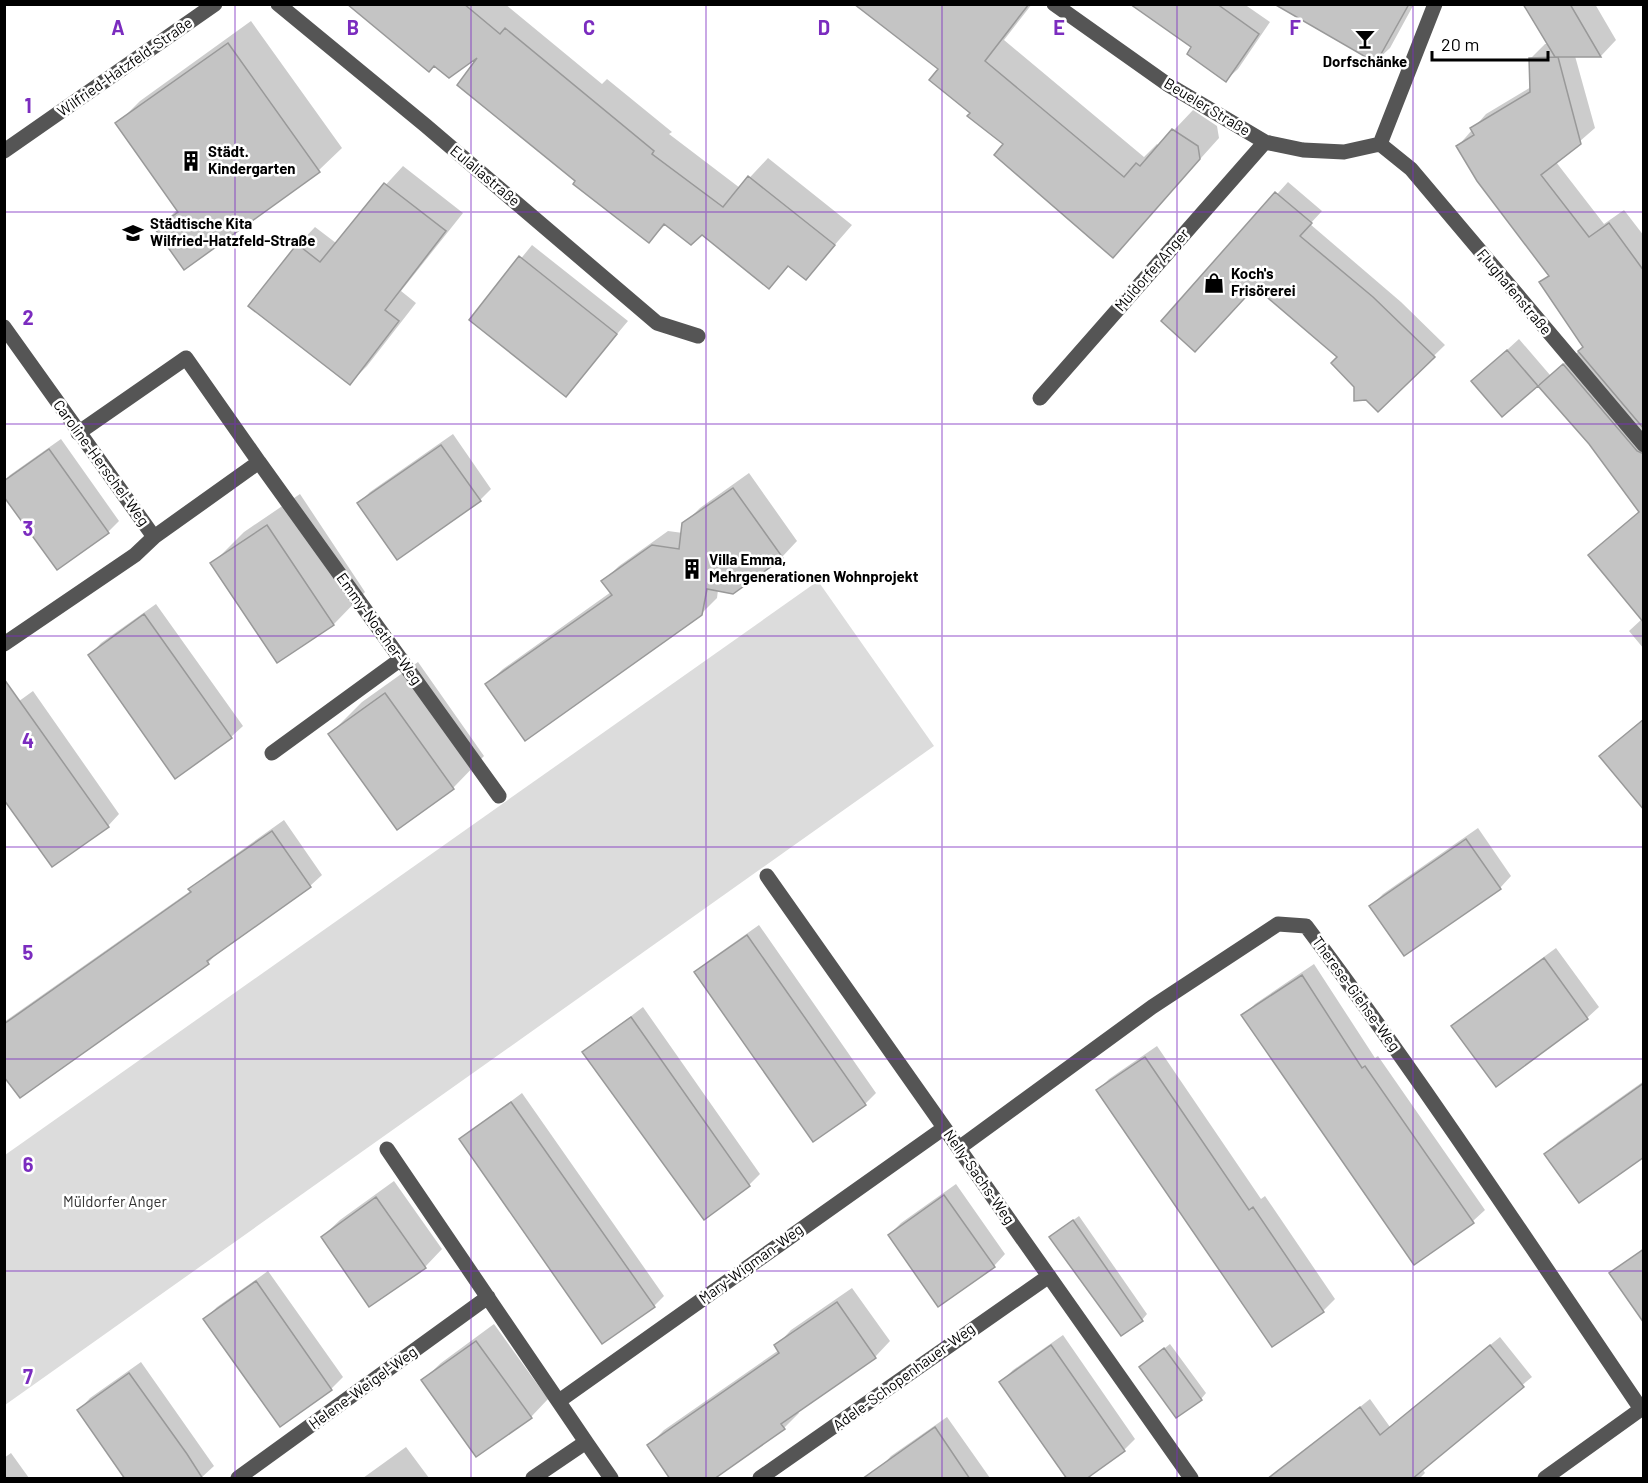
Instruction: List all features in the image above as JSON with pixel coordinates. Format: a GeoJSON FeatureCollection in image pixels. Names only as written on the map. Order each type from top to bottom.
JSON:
{"type":"FeatureCollection","features":[{"type":"Feature","properties":{"kind":"street","name":"Wilfried-Hatzfeld-Straße"},"geometry":{"type":"LineString","coordinates":[[4,151],[215,4]]}},
{"type":"Feature","properties":{"kind":"street","name":"Eulaliastraße"},"geometry":{"type":"LineString","coordinates":[[278,4],[425,125],[657,323],[698,336]]}},
{"type":"Feature","properties":{"kind":"street","name":"Beueler Straße"},"geometry":{"type":"LineString","coordinates":[[1054,4],[1167,84],[1265,142],[1303,150],[1344,152],[1380,144]]}},
{"type":"Feature","properties":{"kind":"street"},"geometry":{"type":"LineString","coordinates":[[1380,144],[1436,4]]}},
{"type":"Feature","properties":{"kind":"street","name":"Müldorfer Anger"},"geometry":{"type":"LineString","coordinates":[[1040,398],[1265,142]]}},
{"type":"Feature","properties":{"kind":"street","name":"Flughafenstraße"},"geometry":{"type":"LineString","coordinates":[[1380,144],[1410,169],[1644,445]]}},
{"type":"Feature","properties":{"kind":"street","name":"Caroline-Herschel-Weg"},"geometry":{"type":"LineString","coordinates":[[4,327],[154,537],[135,555],[4,644]]}},
{"type":"Feature","properties":{"kind":"street","name":"Emmy-Noether-Weg"},"geometry":{"type":"LineString","coordinates":[[78,433],[186,358],[499,796]]}},
{"type":"Feature","properties":{"kind":"street"},"geometry":{"type":"LineString","coordinates":[[154,537],[259,462]]}},
{"type":"Feature","properties":{"kind":"street"},"geometry":{"type":"LineString","coordinates":[[272,753],[401,659]]}},
{"type":"Feature","properties":{"kind":"street","name":"Nelly-Sachs-Weg"},"geometry":{"type":"LineString","coordinates":[[767,876],[1191,1479]]}},
{"type":"Feature","properties":{"kind":"street","name":"Therese-Giehse-Weg"},"geometry":{"type":"LineString","coordinates":[[959,1148],[1152,1007],[1278,924],[1306,926],[1371,1013],[1507,1208],[1642,1408]]}},
{"type":"Feature","properties":{"kind":"street","name":"Mary-Wigman-Weg"},"geometry":{"type":"LineString","coordinates":[[559,1401],[944,1128]]}},
{"type":"Feature","properties":{"kind":"street"},"geometry":{"type":"LineString","coordinates":[[387,1149],[611,1479]]}},
{"type":"Feature","properties":{"kind":"street","name":"Adele-Schopenhauer-Weg"},"geometry":{"type":"LineString","coordinates":[[760,1479],[1049,1276]]}},
{"type":"Feature","properties":{"kind":"street","name":"Helene-Weigel-Weg"},"geometry":{"type":"LineString","coordinates":[[238,1479],[488,1297]]}},
{"type":"Feature","properties":{"kind":"street"},"geometry":{"type":"LineString","coordinates":[[1545,1479],[1642,1408]]}},
{"type":"Feature","properties":{"kind":"street"},"geometry":{"type":"LineString","coordinates":[[533,1479],[586,1442]]}},
{"type":"Feature","properties":{"kind":"green space","name":"Müldorfer Anger"},"geometry":{"type":"Polygon","coordinates":[[[818,581],[934,746],[5,1405],[5,1155],[818,581]]]}},
{"type":"Feature","properties":{"kind":"building"},"geometry":{"type":"Polygon","coordinates":[[[347,4],[464,4],[500,34],[505,28],[654,151],[652,154],[723,207],[748,176],[835,245],[806,280],[788,266],[769,289],[702,235],[691,245],[664,224],[649,243],[573,184],[575,181],[457,85],[477,58],[449,78],[434,66],[429,72],[347,4]]]}},
{"type":"Feature","properties":{"kind":"building"},"geometry":{"type":"Polygon","coordinates":[[[854,4],[1029,4],[985,61],[1124,177],[1136,163],[1140,166],[1172,129],[1198,146],[1200,159],[1113,258],[994,155],[1003,144],[967,116],[970,113],[929,80],[938,69],[854,4]]]}},
{"type":"Feature","properties":{"kind":"building"},"geometry":{"type":"Polygon","coordinates":[[[1130,4],[1217,4],[1259,34],[1226,82],[1187,54],[1191,47],[1130,4]]]}},
{"type":"Feature","properties":{"kind":"building"},"geometry":{"type":"Polygon","coordinates":[[[1274,4],[1409,4],[1376,63],[1274,4]]]}},
{"type":"Feature","properties":{"kind":"building"},"geometry":{"type":"Polygon","coordinates":[[[1523,4],[1570,4],[1601,57],[1555,57],[1523,4]]]}},
{"type":"Feature","properties":{"kind":"building","name":"Städt. Kindergarten"},"geometry":{"type":"Polygon","coordinates":[[[228,43],[320,172],[184,270],[155,229],[178,212],[115,123],[228,43]]]}},
{"type":"Feature","properties":{"kind":"building"},"geometry":{"type":"Polygon","coordinates":[[[1558,57],[1581,144],[1541,175],[1589,237],[1609,223],[1644,271],[1644,429],[1578,351],[1583,347],[1539,282],[1549,276],[1477,181],[1456,146],[1474,135],[1470,128],[1530,92],[1529,58],[1558,57]]]}},
{"type":"Feature","properties":{"kind":"building"},"geometry":{"type":"Polygon","coordinates":[[[384,183],[446,231],[385,310],[399,321],[350,385],[248,306],[297,244],[320,262],[384,183]]]}},
{"type":"Feature","properties":{"kind":"building"},"geometry":{"type":"Polygon","coordinates":[[[1275,192],[1312,223],[1300,236],[1373,297],[1435,357],[1378,412],[1366,400],[1354,401],[1354,387],[1331,363],[1337,357],[1255,287],[1195,352],[1161,321],[1275,192]]]}},
{"type":"Feature","properties":{"kind":"building"},"geometry":{"type":"Polygon","coordinates":[[[519,256],[617,334],[566,397],[469,320],[519,256]]]}},
{"type":"Feature","properties":{"kind":"building"},"geometry":{"type":"Polygon","coordinates":[[[1507,350],[1538,386],[1502,417],[1471,381],[1507,350]]]}},
{"type":"Feature","properties":{"kind":"building"},"geometry":{"type":"Polygon","coordinates":[[[1563,364],[1637,451],[1644,454],[1644,623],[1588,555],[1639,512],[1589,444],[1538,386],[1563,364]]]}},
{"type":"Feature","properties":{"kind":"building"},"geometry":{"type":"Polygon","coordinates":[[[441,445],[481,501],[397,560],[357,503],[441,445]]]}},
{"type":"Feature","properties":{"kind":"building"},"geometry":{"type":"Polygon","coordinates":[[[49,449],[109,533],[57,570],[4,497],[4,481],[49,449]]]}},
{"type":"Feature","properties":{"kind":"building"},"geometry":{"type":"Polygon","coordinates":[[[733,488],[783,558],[733,594],[707,589],[702,615],[525,741],[485,684],[612,595],[601,581],[652,545],[679,549],[682,523],[733,488]]]}},
{"type":"Feature","properties":{"kind":"building"},"geometry":{"type":"Polygon","coordinates":[[[267,525],[334,625],[277,663],[210,563],[267,525]]]}},
{"type":"Feature","properties":{"kind":"building"},"geometry":{"type":"Polygon","coordinates":[[[144,614],[232,738],[175,779],[88,655],[144,614]]]}},
{"type":"Feature","properties":{"kind":"building"},"geometry":{"type":"Polygon","coordinates":[[[4,679],[109,827],[52,867],[4,800],[4,679]]]}},
{"type":"Feature","properties":{"kind":"building"},"geometry":{"type":"Polygon","coordinates":[[[385,693],[454,789],[397,830],[328,734],[385,693]]]}},
{"type":"Feature","properties":{"kind":"building"},"geometry":{"type":"Polygon","coordinates":[[[1644,719],[1644,810],[1599,756],[1644,719]]]}},
{"type":"Feature","properties":{"kind":"building"},"geometry":{"type":"Polygon","coordinates":[[[272,831],[311,887],[207,961],[209,964],[20,1098],[4,1077],[4,1024],[191,892],[188,889],[272,831]]]}},
{"type":"Feature","properties":{"kind":"building"},"geometry":{"type":"Polygon","coordinates":[[[1466,839],[1501,889],[1404,956],[1369,906],[1466,839]]]}},
{"type":"Feature","properties":{"kind":"building"},"geometry":{"type":"Polygon","coordinates":[[[747,935],[866,1105],[813,1142],[694,972],[747,935]]]}},
{"type":"Feature","properties":{"kind":"building"},"geometry":{"type":"Polygon","coordinates":[[[1544,958],[1588,1019],[1496,1087],[1451,1026],[1544,958]]]}},
{"type":"Feature","properties":{"kind":"building"},"geometry":{"type":"Polygon","coordinates":[[[1302,975],[1362,1068],[1365,1066],[1474,1223],[1414,1265],[1241,1015],[1302,975]]]}},
{"type":"Feature","properties":{"kind":"building"},"geometry":{"type":"Polygon","coordinates":[[[631,1017],[750,1186],[704,1220],[582,1052],[631,1017]]]}},
{"type":"Feature","properties":{"kind":"building"},"geometry":{"type":"Polygon","coordinates":[[[1145,1057],[1249,1210],[1253,1207],[1324,1312],[1272,1347],[1096,1090],[1145,1057]]]}},
{"type":"Feature","properties":{"kind":"building"},"geometry":{"type":"Polygon","coordinates":[[[1644,1083],[1644,1157],[1579,1203],[1544,1154],[1644,1083]]]}},
{"type":"Feature","properties":{"kind":"building"},"geometry":{"type":"Polygon","coordinates":[[[511,1102],[655,1307],[602,1344],[459,1139],[511,1102]]]}},
{"type":"Feature","properties":{"kind":"building"},"geometry":{"type":"Polygon","coordinates":[[[944,1195],[995,1267],[938,1307],[888,1235],[944,1195]]]}},
{"type":"Feature","properties":{"kind":"building"},"geometry":{"type":"Polygon","coordinates":[[[376,1197],[426,1268],[369,1307],[321,1237],[376,1197]]]}},
{"type":"Feature","properties":{"kind":"building"},"geometry":{"type":"Polygon","coordinates":[[[1073,1220],[1143,1321],[1121,1336],[1049,1237],[1073,1220]]]}},
{"type":"Feature","properties":{"kind":"building"},"geometry":{"type":"Polygon","coordinates":[[[1644,1249],[1644,1323],[1609,1273],[1644,1249]]]}},
{"type":"Feature","properties":{"kind":"building"},"geometry":{"type":"Polygon","coordinates":[[[256,1281],[332,1390],[280,1427],[203,1319],[256,1281]]]}},
{"type":"Feature","properties":{"kind":"building"},"geometry":{"type":"Polygon","coordinates":[[[837,1302],[876,1358],[781,1424],[785,1429],[714,1479],[670,1479],[647,1445],[779,1353],[774,1345],[837,1302]]]}},
{"type":"Feature","properties":{"kind":"building"},"geometry":{"type":"Polygon","coordinates":[[[476,1341],[532,1418],[476,1457],[421,1380],[476,1341]]]}},
{"type":"Feature","properties":{"kind":"building"},"geometry":{"type":"Polygon","coordinates":[[[1051,1345],[1125,1451],[1086,1479],[1067,1479],[999,1382],[1051,1345]]]}},
{"type":"Feature","properties":{"kind":"building"},"geometry":{"type":"Polygon","coordinates":[[[1490,1345],[1524,1387],[1412,1479],[1267,1479],[1360,1407],[1380,1435],[1490,1345]]]}},
{"type":"Feature","properties":{"kind":"building"},"geometry":{"type":"Polygon","coordinates":[[[1164,1348],[1202,1400],[1176,1418],[1139,1367],[1164,1348]]]}},
{"type":"Feature","properties":{"kind":"building"},"geometry":{"type":"Polygon","coordinates":[[[129,1373],[203,1479],[125,1479],[77,1410],[129,1373]]]}},
{"type":"Feature","properties":{"kind":"building"},"geometry":{"type":"Polygon","coordinates":[[[935,1427],[970,1479],[862,1479],[935,1427]]]}},
{"type":"Feature","properties":{"kind":"place","name":"Dorfschänke"},"geometry":{"type":"Point","coordinates":[1365,39]}},
{"type":"Feature","properties":{"kind":"place","name":"Städt. Kindergarten"},"geometry":{"type":"Point","coordinates":[191,161]}},
{"type":"Feature","properties":{"kind":"place","name":"Städtische Kita Wilfried-Hatzfeld-Straße"},"geometry":{"type":"Point","coordinates":[133,233]}},
{"type":"Feature","properties":{"kind":"place","name":"Koch's Frisörerei"},"geometry":{"type":"Point","coordinates":[1214,283]}},
{"type":"Feature","properties":{"kind":"place","name":"Villa Emma, Mehrgenerationen Wohnprojekt"},"geometry":{"type":"Point","coordinates":[692,569]}}]}
